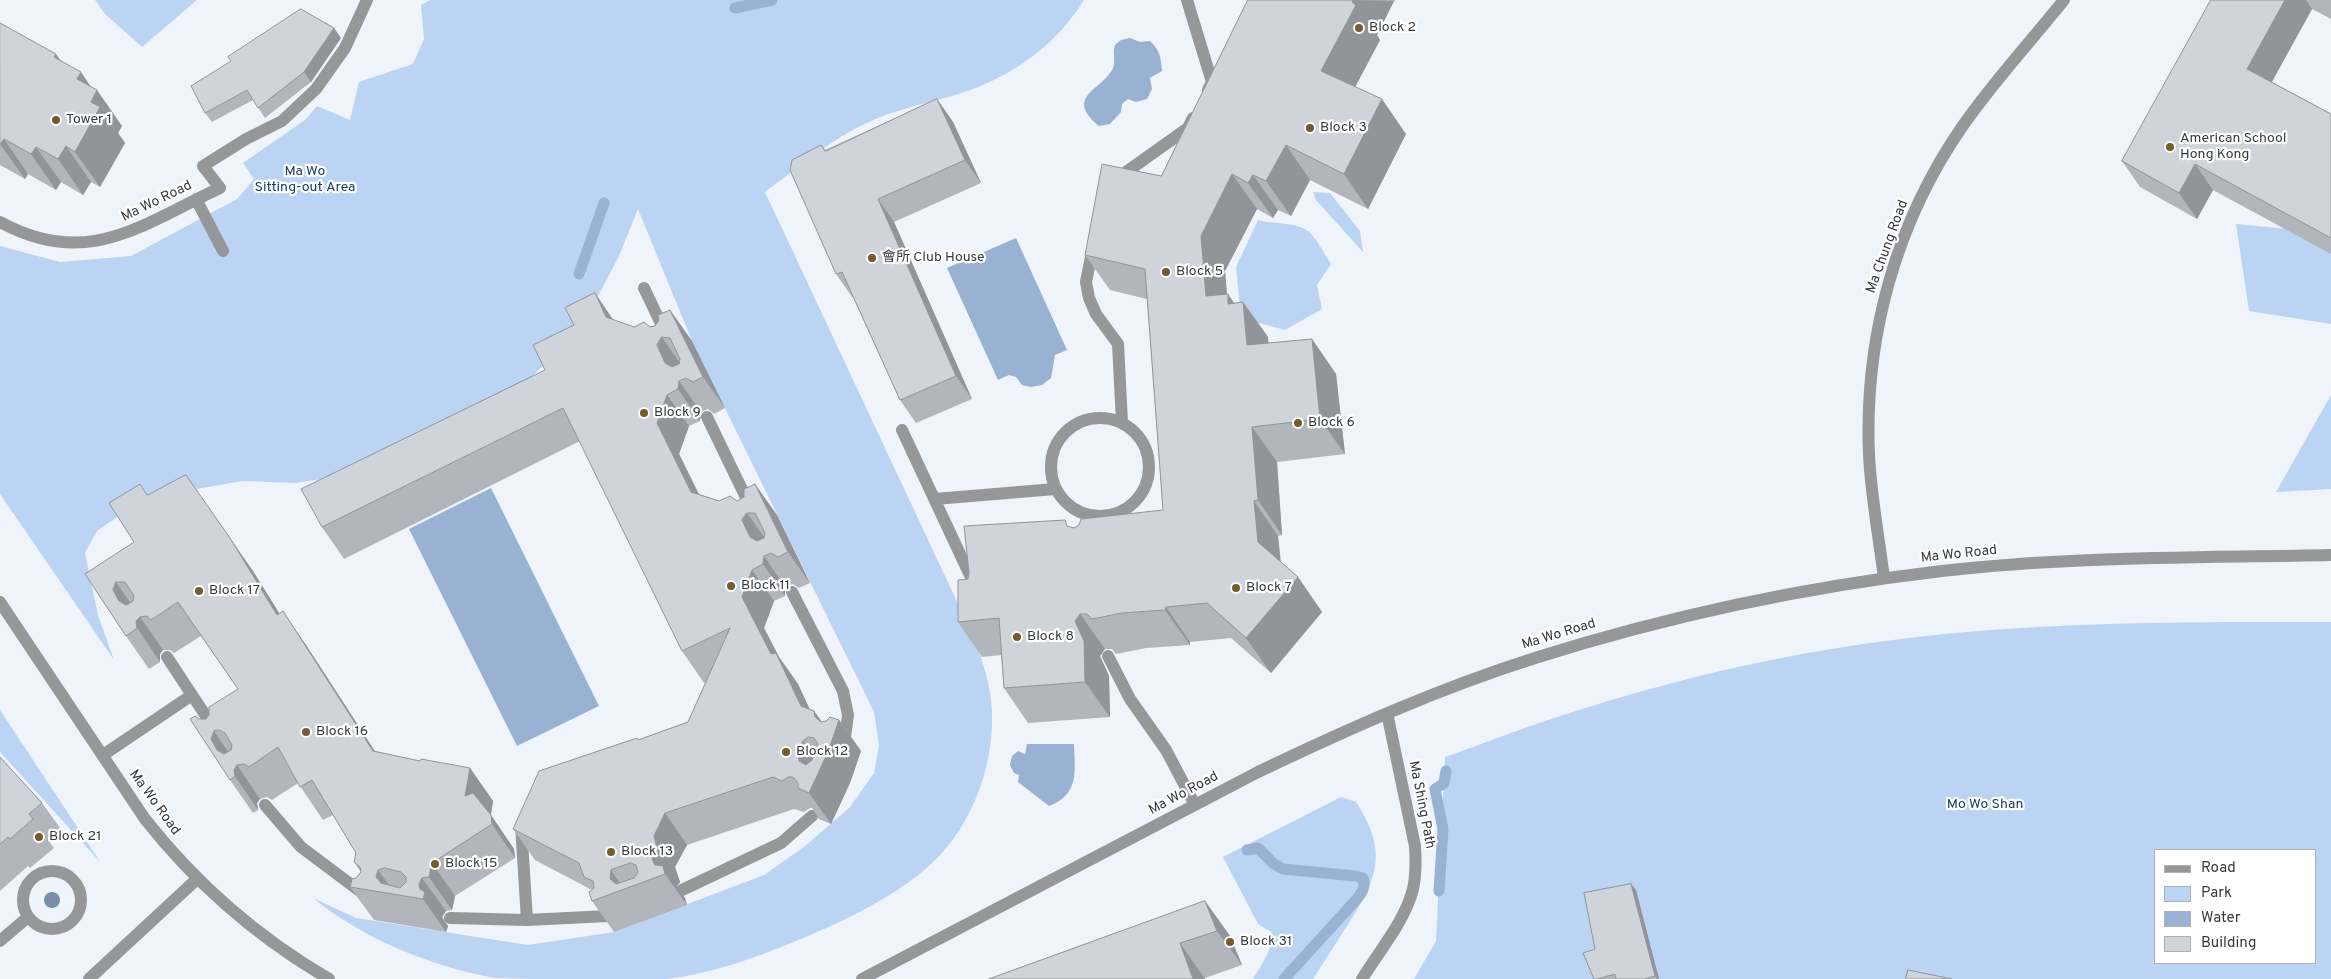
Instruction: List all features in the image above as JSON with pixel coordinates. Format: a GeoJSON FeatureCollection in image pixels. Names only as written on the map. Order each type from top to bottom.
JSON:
{"type":"FeatureCollection","features":[{"type":"Feature","properties":{"kind":"street","name":"Ma Wo Road"},"geometry":{"type":"LineString","coordinates":[[0,222],[32,236],[53,241],[96,241],[139,229],[220,188],[203,166],[246,139],[282,121],[316,89],[346,48],[367,0]]}},
{"type":"Feature","properties":{"kind":"street"},"geometry":{"type":"LineString","coordinates":[[1106,191],[1124,172],[1188,128],[1212,82],[1187,0]]}},
{"type":"Feature","properties":{"kind":"street","name":"Ma Chung Road"},"geometry":{"type":"LineString","coordinates":[[1884,578],[1869,456],[1869,397],[1876,338],[1888,281],[1908,226],[1933,172],[1965,123],[2064,0]]}},
{"type":"Feature","properties":{"kind":"street"},"geometry":{"type":"LineString","coordinates":[[196,199],[223,251]]}},
{"type":"Feature","properties":{"kind":"street"},"geometry":{"type":"LineString","coordinates":[[1096,233],[1086,282],[1089,298],[1096,314],[1118,344],[1122,422]]}},
{"type":"Feature","properties":{"kind":"street"},"geometry":{"type":"LineString","coordinates":[[644,288],[673,350]]}},
{"type":"Feature","properties":{"kind":"street"},"geometry":{"type":"LineString","coordinates":[[707,417],[759,524]]}},
{"type":"Feature","properties":{"kind":"street"},"geometry":{"type":"LineString","coordinates":[[1105,418],[1122,422],[1136,433],[1146,448],[1150,466],[1147,484],[1138,500],[1124,511],[1106,521],[1085,515],[1067,505],[1054,488],[1049,468],[1053,448],[1066,431],[1084,420],[1105,418]]}},
{"type":"Feature","properties":{"kind":"street"},"geometry":{"type":"LineString","coordinates":[[902,430],[981,599]]}},
{"type":"Feature","properties":{"kind":"street"},"geometry":{"type":"LineString","coordinates":[[935,499],[1054,488]]}},
{"type":"Feature","properties":{"kind":"street","name":"Ma Wo Road"},"geometry":{"type":"LineString","coordinates":[[862,979],[1282,761],[1387,713],[1534,658],[1608,636],[1741,604],[1884,578],[1953,570],[2067,561],[2331,555]]}},
{"type":"Feature","properties":{"kind":"street"},"geometry":{"type":"LineString","coordinates":[[792,592],[843,691],[848,716],[844,745]]}},
{"type":"Feature","properties":{"kind":"street","name":"Ma Wo Road"},"geometry":{"type":"LineString","coordinates":[[0,602],[146,819],[170,850],[197,879],[251,928],[290,956],[329,979]]}},
{"type":"Feature","properties":{"kind":"street"},"geometry":{"type":"LineString","coordinates":[[1108,656],[1130,700],[1166,750],[1195,805]]}},
{"type":"Feature","properties":{"kind":"street"},"geometry":{"type":"LineString","coordinates":[[167,657],[225,745]]}},
{"type":"Feature","properties":{"kind":"street"},"geometry":{"type":"LineString","coordinates":[[103,755],[192,696]]}},
{"type":"Feature","properties":{"kind":"street","name":"Ma Shing Path"},"geometry":{"type":"LineString","coordinates":[[1362,979],[1405,910],[1413,890],[1416,868],[1414,839],[1387,713]]}},
{"type":"Feature","properties":{"kind":"street"},"geometry":{"type":"LineString","coordinates":[[265,805],[301,847],[376,904]]}},
{"type":"Feature","properties":{"kind":"street"},"geometry":{"type":"LineString","coordinates":[[682,890],[781,843],[812,816]]}},
{"type":"Feature","properties":{"kind":"street"},"geometry":{"type":"LineString","coordinates":[[521,823],[527,920]]}},
{"type":"Feature","properties":{"kind":"street"},"geometry":{"type":"LineString","coordinates":[[55,872],[67,875],[76,884],[81,896],[80,909],[74,920],[63,927],[50,929],[38,926],[28,917],[23,905],[24,892],[31,881],[42,874],[55,872]]}},
{"type":"Feature","properties":{"kind":"street"},"geometry":{"type":"LineString","coordinates":[[89,979],[197,879]]}},
{"type":"Feature","properties":{"kind":"street"},"geometry":{"type":"LineString","coordinates":[[450,918],[527,920],[608,916]]}},
{"type":"Feature","properties":{"kind":"street"},"geometry":{"type":"LineString","coordinates":[[0,941],[28,917]]}},
{"type":"Feature","properties":{"kind":"green space"},"geometry":{"type":"Polygon","coordinates":[[[95,0],[197,0],[142,47],[105,14],[95,0]]]}},
{"type":"Feature","properties":{"kind":"green space","name":"Ma Wo Sitting-out Area"},"geometry":{"type":"Polygon","coordinates":[[[430,0],[1084,0],[1058,34],[1026,61],[1008,72],[970,90],[899,111],[855,129],[816,154],[765,192],[975,640],[984,666],[992,711],[989,756],[983,778],[965,820],[939,857],[910,881],[884,899],[857,914],[761,955],[705,972],[667,979],[494,978],[446,966],[399,949],[354,926],[313,898],[356,918],[528,945],[614,932],[764,875],[805,846],[850,807],[874,773],[879,745],[874,712],[692,341],[638,209],[619,256],[595,302],[564,343],[528,381],[347,475],[296,483],[242,481],[185,491],[120,515],[97,531],[85,553],[98,615],[114,660],[0,494],[0,246],[60,262],[131,256],[237,199],[254,179],[243,163],[305,120],[317,106],[350,120],[359,82],[413,64],[424,39],[421,5],[430,0]]]}},
{"type":"Feature","properties":{"kind":"green space"},"geometry":{"type":"Polygon","coordinates":[[[1313,192],[1330,193],[1360,231],[1363,252],[1316,200],[1313,192]]]}},
{"type":"Feature","properties":{"kind":"green space"},"geometry":{"type":"Polygon","coordinates":[[[1258,220],[1297,226],[1308,231],[1331,264],[1317,285],[1322,309],[1285,330],[1241,318],[1236,267],[1258,220]]]}},
{"type":"Feature","properties":{"kind":"green space"},"geometry":{"type":"Polygon","coordinates":[[[2236,224],[2323,232],[2331,235],[2331,324],[2249,311],[2236,224]]]}},
{"type":"Feature","properties":{"kind":"green space"},"geometry":{"type":"Polygon","coordinates":[[[2331,395],[2331,489],[2276,492],[2331,395]]]}},
{"type":"Feature","properties":{"kind":"green space","name":"Mo Wo Shan"},"geometry":{"type":"Polygon","coordinates":[[[2331,622],[2331,979],[1414,979],[1436,941],[1445,757],[1541,722],[1638,692],[1738,667],[1805,654],[1899,639],[1961,633],[2022,628],[2145,623],[2331,622]]]}},
{"type":"Feature","properties":{"kind":"green space"},"geometry":{"type":"Polygon","coordinates":[[[0,710],[101,863],[0,752],[0,710]]]}},
{"type":"Feature","properties":{"kind":"green space"},"geometry":{"type":"Polygon","coordinates":[[[1341,797],[1356,802],[1366,819],[1372,835],[1375,864],[1367,892],[1313,979],[1253,979],[1269,951],[1271,932],[1258,924],[1223,857],[1341,797]]]}},
{"type":"Feature","properties":{"kind":"water"},"geometry":{"type":"Polygon","coordinates":[[[1130,38],[1140,42],[1150,41],[1153,44],[1159,54],[1162,71],[1150,78],[1152,89],[1147,99],[1136,102],[1128,99],[1122,104],[1121,112],[1110,124],[1099,126],[1089,116],[1085,107],[1085,100],[1108,76],[1113,68],[1115,45],[1121,40],[1130,38]]]}},
{"type":"Feature","properties":{"kind":"water"},"geometry":{"type":"Polygon","coordinates":[[[1016,238],[1067,350],[1055,355],[1051,378],[1042,385],[1031,387],[1022,385],[1016,377],[1009,375],[998,380],[947,268],[1016,238]]]}},
{"type":"Feature","properties":{"kind":"water"},"geometry":{"type":"Polygon","coordinates":[[[491,488],[599,706],[517,746],[409,529],[491,488]]]}},
{"type":"Feature","properties":{"kind":"water"},"geometry":{"type":"Polygon","coordinates":[[[1027,744],[1074,744],[1075,764],[1070,789],[1066,796],[1049,806],[1018,782],[1019,775],[1014,773],[1010,765],[1012,756],[1018,751],[1025,754],[1027,744]]]}},
{"type":"Feature","properties":{"kind":"building"},"geometry":{"type":"Polygon","coordinates":[[[1248,0],[1353,0],[1352,2],[1356,5],[1321,71],[1382,99],[1344,174],[1286,145],[1266,181],[1253,175],[1248,183],[1232,174],[1201,236],[1206,296],[1228,294],[1228,304],[1243,302],[1247,345],[1312,339],[1320,419],[1252,427],[1258,500],[1254,501],[1258,542],[1298,577],[1246,638],[1207,603],[1166,607],[1165,610],[1122,613],[1092,619],[1087,614],[1080,614],[1075,621],[1084,641],[1085,682],[1004,688],[999,618],[958,622],[958,580],[968,579],[969,573],[964,526],[1065,520],[1067,526],[1074,528],[1079,525],[1081,519],[1163,510],[1145,269],[1085,255],[1102,164],[1161,176],[1248,0]]]}},
{"type":"Feature","properties":{"kind":"building"},"geometry":{"type":"Polygon","coordinates":[[[2211,0],[2285,0],[2247,69],[2331,114],[2331,238],[2195,164],[2179,193],[2122,161],[2211,0]]]}},
{"type":"Feature","properties":{"kind":"building"},"geometry":{"type":"Polygon","coordinates":[[[301,9],[334,28],[304,72],[258,108],[247,90],[205,113],[191,86],[231,61],[228,57],[301,9]]]}},
{"type":"Feature","properties":{"kind":"building","name":"Tower 1"},"geometry":{"type":"Polygon","coordinates":[[[0,23],[56,54],[54,57],[81,72],[77,79],[97,90],[91,102],[100,107],[75,152],[66,146],[58,159],[36,147],[31,154],[4,139],[0,144],[0,23]]]}},
{"type":"Feature","properties":{"kind":"building","name":"會所 Club House"},"geometry":{"type":"Polygon","coordinates":[[[937,99],[965,160],[878,199],[956,376],[900,400],[842,272],[836,274],[790,170],[792,160],[821,145],[825,151],[937,99]]]}},
{"type":"Feature","properties":{"kind":"building"},"geometry":{"type":"Polygon","coordinates":[[[595,293],[606,317],[634,327],[644,322],[650,327],[655,326],[659,320],[658,315],[670,310],[703,377],[693,382],[686,378],[679,381],[678,389],[667,395],[657,423],[691,492],[719,501],[730,496],[737,501],[744,497],[744,489],[755,484],[788,552],[778,557],[771,553],[764,556],[763,564],[752,570],[742,597],[771,654],[776,653],[801,706],[814,711],[815,717],[821,722],[826,721],[830,717],[839,720],[828,752],[809,793],[798,788],[798,783],[793,777],[788,777],[782,781],[773,777],[665,813],[654,836],[658,851],[652,859],[655,865],[663,866],[665,874],[592,901],[589,892],[594,888],[593,881],[584,877],[579,863],[513,829],[539,771],[688,722],[730,628],[682,651],[563,408],[322,527],[301,489],[545,370],[533,345],[574,325],[565,308],[595,293]],[[662,337],[657,345],[665,363],[672,367],[679,364],[680,359],[670,338],[662,337]],[[747,513],[742,520],[750,537],[757,541],[764,538],[765,533],[755,513],[747,513]],[[809,737],[803,741],[798,754],[799,761],[806,765],[812,760],[818,744],[814,738],[809,737]],[[631,863],[611,870],[610,879],[616,884],[634,878],[638,872],[636,865],[631,863]]]}},
{"type":"Feature","properties":{"kind":"building"},"geometry":{"type":"Polygon","coordinates":[[[186,475],[230,538],[277,615],[283,611],[373,751],[420,761],[421,759],[470,768],[465,796],[473,793],[491,815],[492,824],[432,863],[429,877],[422,878],[419,884],[420,889],[425,892],[423,899],[350,887],[352,879],[356,878],[361,872],[360,867],[354,862],[356,853],[312,780],[300,787],[278,747],[249,767],[244,764],[237,765],[234,770],[235,776],[230,780],[190,719],[195,716],[199,719],[206,719],[209,715],[209,707],[238,689],[178,602],[151,620],[147,616],[140,617],[136,621],[137,628],[126,636],[85,574],[134,542],[109,503],[140,484],[147,495],[186,475]],[[116,582],[113,590],[119,601],[126,605],[133,601],[134,596],[125,582],[116,582]],[[219,730],[214,731],[211,739],[217,750],[224,754],[231,750],[232,745],[225,733],[219,730]],[[385,868],[378,870],[376,877],[381,883],[400,888],[406,882],[406,877],[401,872],[385,868]]]}},
{"type":"Feature","properties":{"kind":"building"},"geometry":{"type":"Polygon","coordinates":[[[0,757],[42,803],[29,814],[33,819],[10,839],[8,837],[0,844],[0,757]]]}},
{"type":"Feature","properties":{"kind":"building"},"geometry":{"type":"Polygon","coordinates":[[[1631,884],[1655,976],[1645,979],[1616,979],[1615,974],[1594,979],[1583,953],[1595,949],[1584,893],[1631,884]]]}},
{"type":"Feature","properties":{"kind":"building"},"geometry":{"type":"Polygon","coordinates":[[[1205,901],[1217,931],[1180,943],[1193,979],[989,979],[1205,901]]]}},
{"type":"Feature","properties":{"kind":"building"},"geometry":{"type":"Polygon","coordinates":[[[1908,970],[1952,979],[1906,979],[1908,970]]]}},
{"type":"Feature","properties":{"kind":"waterway"},"geometry":{"type":"LineString","coordinates":[[735,8],[772,0]]}},
{"type":"Feature","properties":{"kind":"waterway"},"geometry":{"type":"LineString","coordinates":[[579,274],[604,203]]}},
{"type":"Feature","properties":{"kind":"waterway"},"geometry":{"type":"LineString","coordinates":[[1439,891],[1443,829],[1435,789],[1444,783],[1446,771]]}},
{"type":"Feature","properties":{"kind":"waterway"},"geometry":{"type":"LineString","coordinates":[[1247,850],[1258,848],[1274,864],[1283,869],[1355,876],[1363,878],[1364,881],[1364,887],[1358,897],[1284,979]]}},
{"type":"Feature","properties":{"kind":"place","name":"Block 2"},"geometry":{"type":"Point","coordinates":[1359,28]}},
{"type":"Feature","properties":{"kind":"place","name":"Tower 1"},"geometry":{"type":"Point","coordinates":[56,120]}},
{"type":"Feature","properties":{"kind":"place","name":"Block 3"},"geometry":{"type":"Point","coordinates":[1310,128]}},
{"type":"Feature","properties":{"kind":"place","name":"American School Hong Kong"},"geometry":{"type":"Point","coordinates":[2170,147]}},
{"type":"Feature","properties":{"kind":"place","name":"會所 Club House"},"geometry":{"type":"Point","coordinates":[872,258]}},
{"type":"Feature","properties":{"kind":"place","name":"Block 5"},"geometry":{"type":"Point","coordinates":[1166,272]}},
{"type":"Feature","properties":{"kind":"place","name":"Block 9"},"geometry":{"type":"Point","coordinates":[644,413]}},
{"type":"Feature","properties":{"kind":"place","name":"Block 6"},"geometry":{"type":"Point","coordinates":[1298,423]}},
{"type":"Feature","properties":{"kind":"place","name":"Block 11"},"geometry":{"type":"Point","coordinates":[731,586]}},
{"type":"Feature","properties":{"kind":"place","name":"Block 7"},"geometry":{"type":"Point","coordinates":[1236,588]}},
{"type":"Feature","properties":{"kind":"place","name":"Block 17"},"geometry":{"type":"Point","coordinates":[199,591]}},
{"type":"Feature","properties":{"kind":"place","name":"Block 8"},"geometry":{"type":"Point","coordinates":[1017,637]}},
{"type":"Feature","properties":{"kind":"place","name":"Block 16"},"geometry":{"type":"Point","coordinates":[306,732]}},
{"type":"Feature","properties":{"kind":"place","name":"Block 12"},"geometry":{"type":"Point","coordinates":[786,752]}},
{"type":"Feature","properties":{"kind":"place","name":"Block 21"},"geometry":{"type":"Point","coordinates":[39,837]}},
{"type":"Feature","properties":{"kind":"place","name":"Block 13"},"geometry":{"type":"Point","coordinates":[611,852]}},
{"type":"Feature","properties":{"kind":"place","name":"Block 15"},"geometry":{"type":"Point","coordinates":[435,864]}},
{"type":"Feature","properties":{"kind":"place","name":"Block 31"},"geometry":{"type":"Point","coordinates":[1230,942]}}]}
